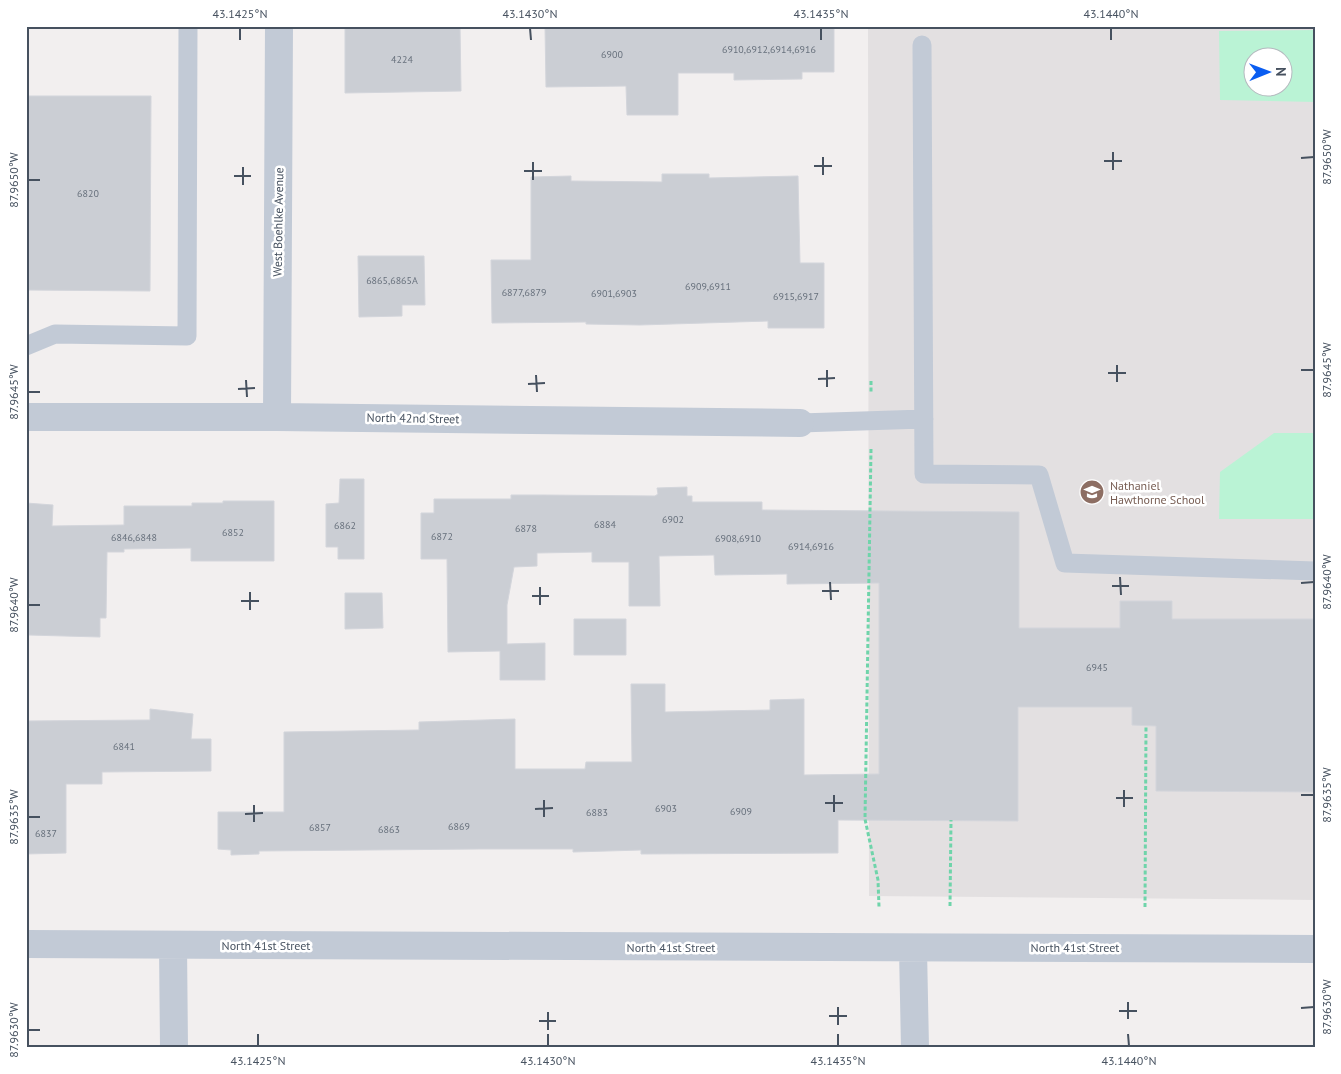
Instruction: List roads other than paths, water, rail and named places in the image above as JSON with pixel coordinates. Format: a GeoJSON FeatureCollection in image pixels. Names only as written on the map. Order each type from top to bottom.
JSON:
{"type":"FeatureCollection","features":[{"type":"Feature","properties":{"kind":"street","name":"West Boehlke Avenue"},"geometry":{"type":"LineString","coordinates":[[276,417],[280,26]]}},
{"type":"Feature","properties":{"kind":"street","name":"North 42nd Street"},"geometry":{"type":"LineString","coordinates":[[26,417],[276,417],[800,423]]}},
{"type":"Feature","properties":{"kind":"street","name":"North 41st Street"},"geometry":{"type":"LineString","coordinates":[[26,944],[913,949],[972,946],[1315,949]]}},
{"type":"Feature","properties":{"kind":"street"},"geometry":{"type":"LineString","coordinates":[[172,945],[174,1048]]}},
{"type":"Feature","properties":{"kind":"street"},"geometry":{"type":"LineString","coordinates":[[913,949],[915,1048]]}},
{"type":"Feature","properties":{"kind":"lane"},"geometry":{"type":"LineString","coordinates":[[26,346],[55,334],[188,336],[188,26]]}},
{"type":"Feature","properties":{"kind":"lane"},"geometry":{"type":"LineString","coordinates":[[922,45],[924,474],[1038,475],[1065,563],[1315,571]]}},
{"type":"Feature","properties":{"kind":"lane"},"geometry":{"type":"LineString","coordinates":[[800,423],[924,419]]}},
{"type":"Feature","properties":{"kind":"place","name":"Nathaniel Hawthorne School"},"geometry":{"type":"Point","coordinates":[1092,492]}}]}
